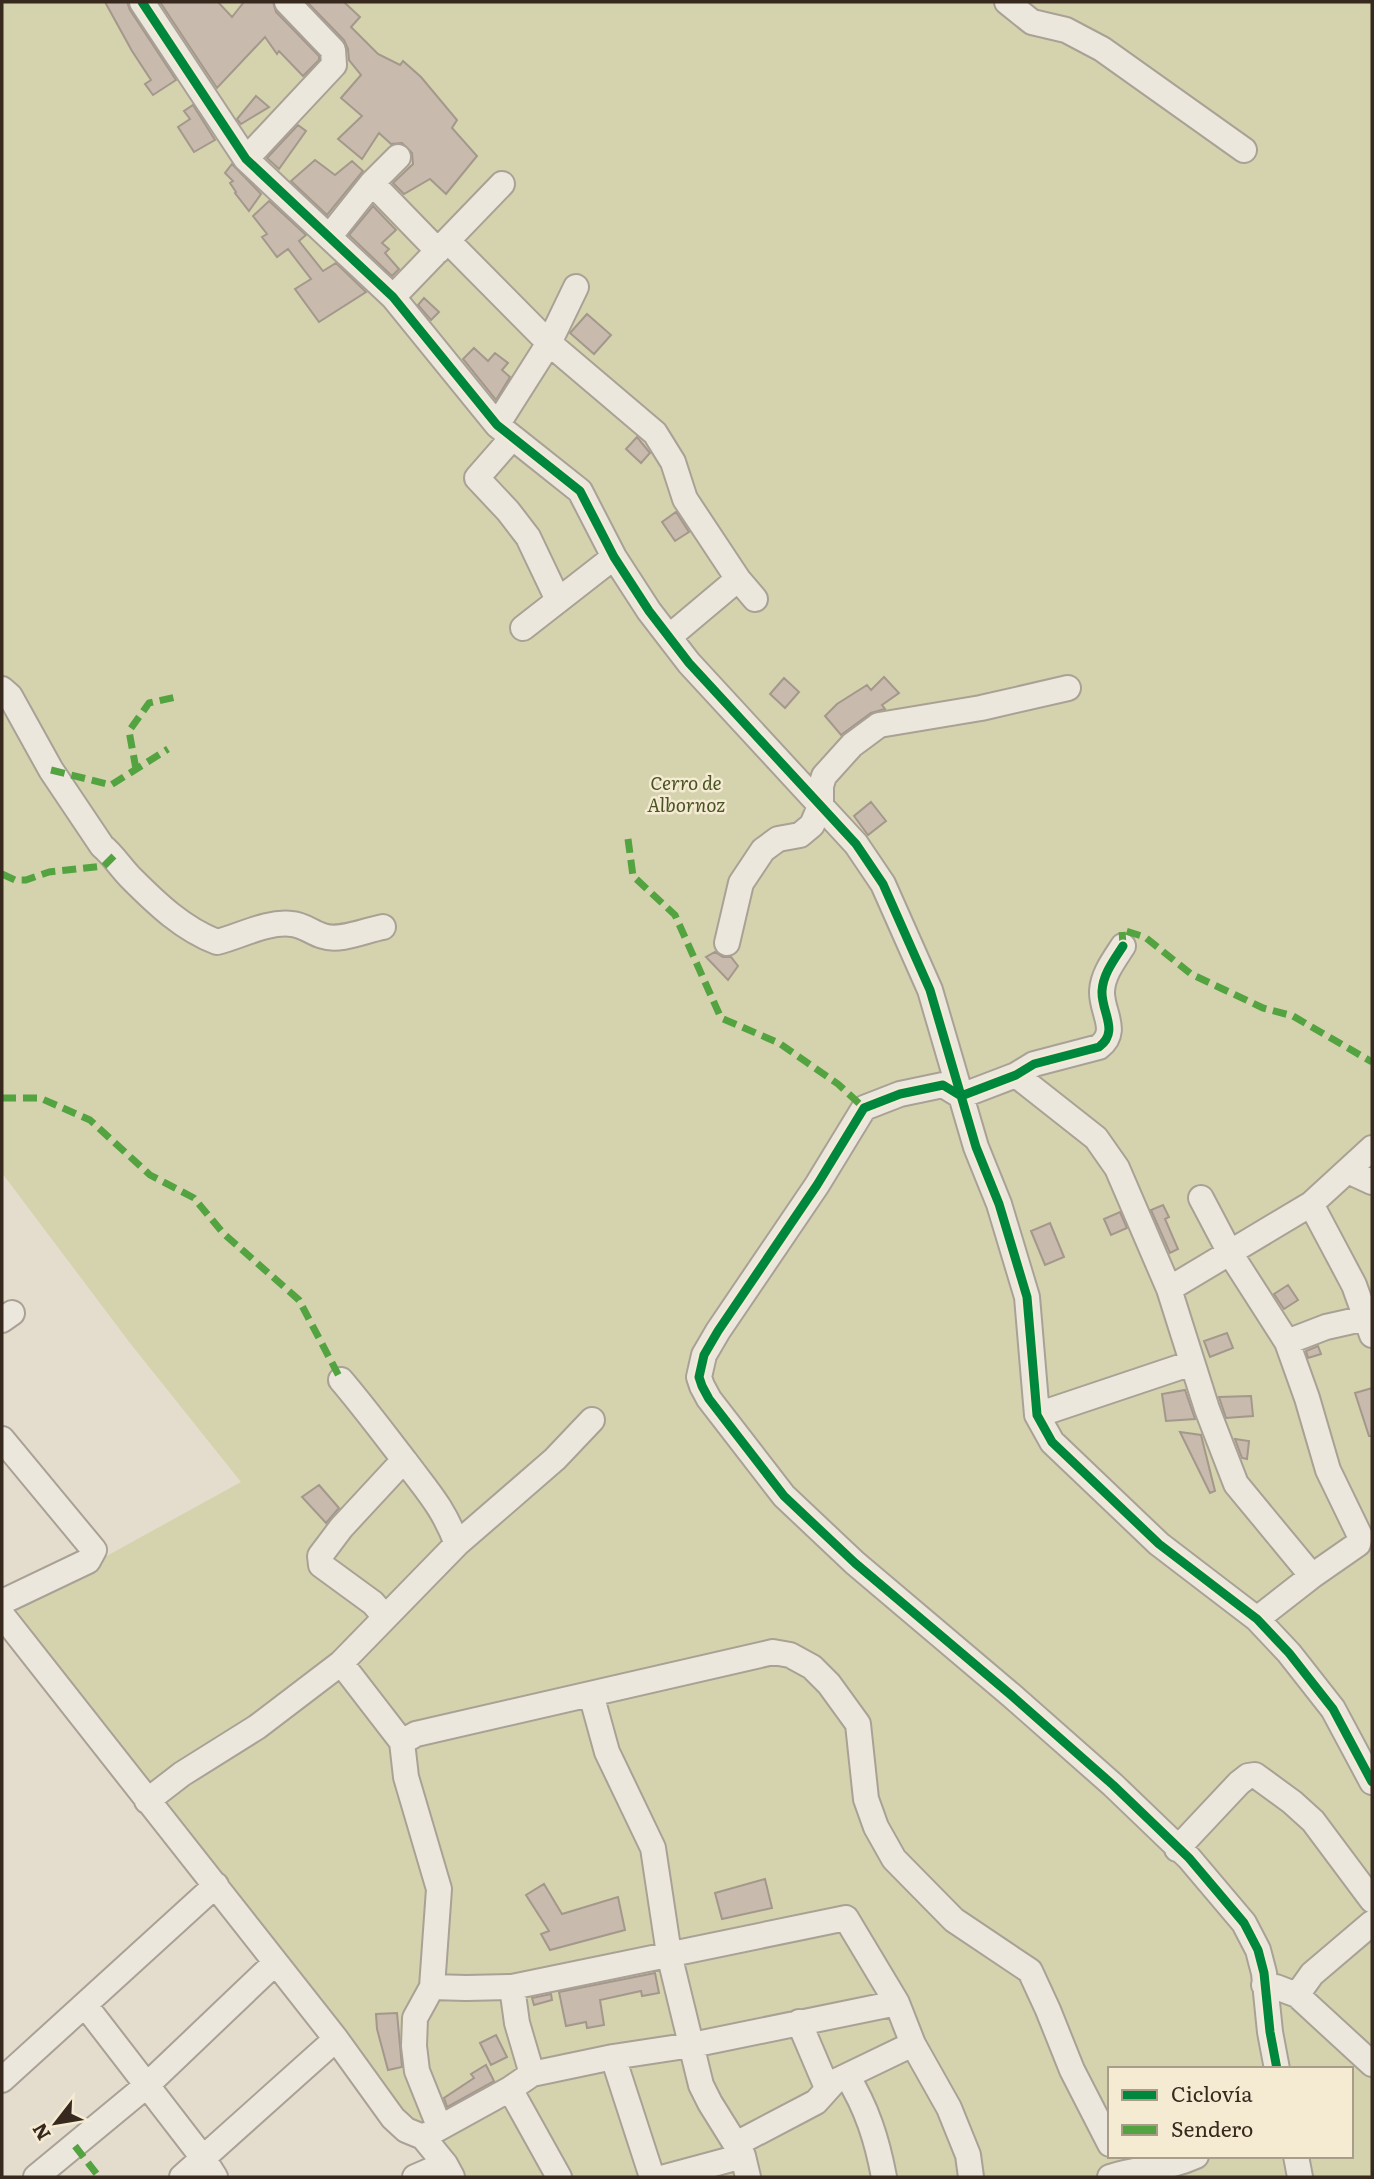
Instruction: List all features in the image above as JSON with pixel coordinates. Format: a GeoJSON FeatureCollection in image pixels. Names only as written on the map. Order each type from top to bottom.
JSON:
{"type":"FeatureCollection","features":[{"type":"Feature","properties":{"kind":"street"},"geometry":{"type":"LineString","coordinates":[[142,2],[246,159],[393,297],[504,431],[580,491],[614,557],[689,663],[856,844],[883,884],[930,990],[976,1147],[999,1204],[1027,1297],[1037,1415],[1052,1442],[1158,1544],[1257,1619],[1289,1653],[1333,1709],[1372,1782]]}},
{"type":"Feature","properties":{"kind":"street"},"geometry":{"type":"LineString","coordinates":[[246,159],[334,65],[333,50],[287,2]]}},
{"type":"Feature","properties":{"kind":"street"},"geometry":{"type":"LineString","coordinates":[[1007,2],[1032,22],[1066,30],[1102,49],[1244,150]]}},
{"type":"Feature","properties":{"kind":"street"},"geometry":{"type":"LineString","coordinates":[[329,237],[372,183],[398,157]]}},
{"type":"Feature","properties":{"kind":"street"},"geometry":{"type":"LineString","coordinates":[[372,183],[655,433],[673,462],[685,499],[738,579],[755,599]]}},
{"type":"Feature","properties":{"kind":"street"},"geometry":{"type":"LineString","coordinates":[[393,297],[502,184]]}},
{"type":"Feature","properties":{"kind":"street"},"geometry":{"type":"LineString","coordinates":[[558,600],[528,537],[477,478],[550,343],[576,287]]}},
{"type":"Feature","properties":{"kind":"street"},"geometry":{"type":"LineString","coordinates":[[523,628],[614,557]]}},
{"type":"Feature","properties":{"kind":"street"},"geometry":{"type":"LineString","coordinates":[[669,637],[738,579]]}},
{"type":"Feature","properties":{"kind":"street"},"geometry":{"type":"LineString","coordinates":[[727,943],[741,883],[763,850],[778,839],[800,835],[807,830],[821,804],[824,776],[852,746],[879,725],[981,708],[1068,688]]}},
{"type":"Feature","properties":{"kind":"street"},"geometry":{"type":"LineString","coordinates":[[2,689],[10,696],[51,770],[102,846],[114,856],[132,880],[183,925],[217,942],[264,927],[291,924],[305,927],[325,937],[383,927]]}},
{"type":"Feature","properties":{"kind":"street"},"geometry":{"type":"LineString","coordinates":[[961,1096],[1016,1075],[1034,1065],[1086,1051],[1106,1042],[1110,1034],[1102,992],[1106,973],[1122,946]]}},
{"type":"Feature","properties":{"kind":"street"},"geometry":{"type":"LineString","coordinates":[[1016,1075],[1096,1138],[1117,1168],[1169,1290],[1236,1484],[1312,1576]]}},
{"type":"Feature","properties":{"kind":"street"},"geometry":{"type":"LineString","coordinates":[[961,1096],[943,1085],[900,1094],[864,1108],[817,1185],[718,1331],[704,1355],[699,1377],[709,1399],[784,1496],[855,1563],[1113,1785],[1189,1858],[1244,1923],[1258,1950],[1264,1973],[1277,2067]]}},
{"type":"Feature","properties":{"kind":"street"},"geometry":{"type":"LineString","coordinates":[[1169,1290],[1311,1204],[1372,1148]]}},
{"type":"Feature","properties":{"kind":"street"},"geometry":{"type":"LineString","coordinates":[[1348,1171],[1372,1182]]}},
{"type":"Feature","properties":{"kind":"street"},"geometry":{"type":"LineString","coordinates":[[1201,1198],[1230,1253],[1287,1342],[1328,1470],[1360,1536],[1358,1544],[1257,1619]]}},
{"type":"Feature","properties":{"kind":"street"},"geometry":{"type":"LineString","coordinates":[[1287,1342],[1326,1327],[1369,1327],[1354,1285],[1311,1204]]}},
{"type":"Feature","properties":{"kind":"street"},"geometry":{"type":"LineString","coordinates":[[1037,1415],[1192,1363]]}},
{"type":"Feature","properties":{"kind":"street"},"geometry":{"type":"LineString","coordinates":[[341,1380],[380,1425],[447,1518],[457,1544]]}},
{"type":"Feature","properties":{"kind":"street"},"geometry":{"type":"LineString","coordinates":[[147,1801],[182,1774],[257,1727],[341,1663],[457,1544],[555,1459],[592,1420]]}},
{"type":"Feature","properties":{"kind":"street"},"geometry":{"type":"LineString","coordinates":[[2,1439],[94,1549],[88,1561],[2,1602]]}},
{"type":"Feature","properties":{"kind":"street"},"geometry":{"type":"LineString","coordinates":[[385,1617],[373,1603],[321,1565],[320,1556],[341,1528],[404,1460]]}},
{"type":"Feature","properties":{"kind":"street"},"geometry":{"type":"LineString","coordinates":[[2,1615],[336,2039],[393,2118],[406,2130],[431,2131],[510,2089],[532,2074],[897,2003]]}},
{"type":"Feature","properties":{"kind":"street"},"geometry":{"type":"LineString","coordinates":[[402,1742],[416,1734],[773,1652],[790,1655],[812,1667],[829,1684],[858,1724],[866,1799],[876,1827],[894,1859],[954,1920],[1030,1971],[1072,2070],[1108,2140]]}},
{"type":"Feature","properties":{"kind":"street"},"geometry":{"type":"LineString","coordinates":[[341,1663],[402,1742],[406,1777],[439,1889],[432,1987],[415,2018],[414,2046],[431,2131],[448,2171],[415,2177]]}},
{"type":"Feature","properties":{"kind":"street"},"geometry":{"type":"LineString","coordinates":[[590,1694],[607,1752],[653,1848],[669,1954],[701,2085],[743,2159]]}},
{"type":"Feature","properties":{"kind":"street"},"geometry":{"type":"LineString","coordinates":[[1177,1849],[1239,1783],[1248,1776],[1255,1775],[1313,1821],[1372,1900]]}},
{"type":"Feature","properties":{"kind":"street"},"geometry":{"type":"LineString","coordinates":[[2,2080],[216,1885]]}},
{"type":"Feature","properties":{"kind":"street"},"geometry":{"type":"LineString","coordinates":[[432,1987],[512,1987],[846,1918],[897,2003],[913,2044],[949,2108],[968,2155],[971,2177]]}},
{"type":"Feature","properties":{"kind":"street"},"geometry":{"type":"LineString","coordinates":[[1297,1995],[1312,1974],[1372,1923]]}},
{"type":"Feature","properties":{"kind":"street"},"geometry":{"type":"LineString","coordinates":[[36,2177],[146,2086],[275,1963]]}},
{"type":"Feature","properties":{"kind":"street"},"geometry":{"type":"LineString","coordinates":[[1264,1985],[1297,1995],[1372,2064]]}},
{"type":"Feature","properties":{"kind":"street"},"geometry":{"type":"LineString","coordinates":[[512,1987],[517,2023],[532,2074]]}},
{"type":"Feature","properties":{"kind":"street"},"geometry":{"type":"LineString","coordinates":[[85,2005],[209,2168]]}},
{"type":"Feature","properties":{"kind":"street"},"geometry":{"type":"LineString","coordinates":[[799,2022],[825,2083],[841,2079],[913,2044]]}},
{"type":"Feature","properties":{"kind":"street"},"geometry":{"type":"LineString","coordinates":[[183,2177],[209,2168],[336,2039]]}},
{"type":"Feature","properties":{"kind":"street"},"geometry":{"type":"LineString","coordinates":[[613,2057],[652,2177]]}},
{"type":"Feature","properties":{"kind":"street"},"geometry":{"type":"LineString","coordinates":[[665,2177],[743,2159],[841,2079]]}},
{"type":"Feature","properties":{"kind":"street"},"geometry":{"type":"LineString","coordinates":[[841,2079],[862,2100],[876,2137],[884,2177]]}},
{"type":"Feature","properties":{"kind":"street"},"geometry":{"type":"LineString","coordinates":[[510,2089],[559,2177]]}},
{"type":"Feature","properties":{"kind":"street"},"geometry":{"type":"LineString","coordinates":[[1121,2171],[1135,2172],[1181,2163],[1192,2158]]}},
{"type":"Feature","properties":{"kind":"street"},"geometry":{"type":"LineString","coordinates":[[1296,2158],[1300,2177]]}},
{"type":"Feature","properties":{"kind":"green space","name":"Cerro de Albornoz"},"geometry":{"type":"Polygon","coordinates":[[[2,2],[1372,2],[1372,2177],[442,2177],[14,1607],[241,1482],[130,1343],[2,1173],[2,2]]]}},
{"type":"Feature","properties":{"kind":"building"},"geometry":{"type":"Polygon","coordinates":[[[105,2],[127,2],[176,80],[153,95],[145,84],[151,80],[105,2]]]}},
{"type":"Feature","properties":{"kind":"building"},"geometry":{"type":"Polygon","coordinates":[[[160,2],[218,2],[232,17],[244,2],[273,2],[276,12],[319,56],[319,60],[303,76],[279,51],[277,54],[265,37],[217,88],[160,2]]]}},
{"type":"Feature","properties":{"kind":"building"},"geometry":{"type":"Polygon","coordinates":[[[307,2],[344,2],[360,17],[351,27],[378,54],[400,65],[403,61],[421,77],[457,120],[452,128],[477,156],[446,194],[430,179],[404,194],[393,183],[413,164],[412,153],[402,143],[391,144],[379,133],[362,159],[338,139],[362,116],[341,98],[361,75],[349,60],[344,40],[307,2]]]}},
{"type":"Feature","properties":{"kind":"building"},"geometry":{"type":"Polygon","coordinates":[[[256,96],[269,107],[241,124],[237,119],[256,96]]]}},
{"type":"Feature","properties":{"kind":"building"},"geometry":{"type":"Polygon","coordinates":[[[193,105],[215,140],[194,152],[178,127],[190,119],[184,111],[193,105]]]}},
{"type":"Feature","properties":{"kind":"building"},"geometry":{"type":"Polygon","coordinates":[[[298,125],[306,131],[279,169],[267,158],[298,125]]]}},
{"type":"Feature","properties":{"kind":"building"},"geometry":{"type":"Polygon","coordinates":[[[315,160],[335,175],[352,161],[363,171],[327,215],[291,181],[315,160]]]}},
{"type":"Feature","properties":{"kind":"building"},"geometry":{"type":"Polygon","coordinates":[[[232,164],[261,194],[249,211],[235,193],[230,183],[233,181],[225,173],[232,164]]]}},
{"type":"Feature","properties":{"kind":"building"},"geometry":{"type":"Polygon","coordinates":[[[269,201],[306,235],[299,241],[323,271],[336,263],[366,292],[319,322],[295,289],[311,279],[288,249],[277,257],[262,237],[267,234],[253,216],[269,201]]]}},
{"type":"Feature","properties":{"kind":"building"},"geometry":{"type":"Polygon","coordinates":[[[373,206],[396,230],[382,243],[389,249],[385,253],[399,269],[392,276],[349,235],[373,206]]]}},
{"type":"Feature","properties":{"kind":"building"},"geometry":{"type":"Polygon","coordinates":[[[424,298],[439,312],[431,320],[418,305],[424,298]]]}},
{"type":"Feature","properties":{"kind":"building"},"geometry":{"type":"Polygon","coordinates":[[[587,314],[611,335],[594,354],[570,333],[587,314]]]}},
{"type":"Feature","properties":{"kind":"building"},"geometry":{"type":"Polygon","coordinates":[[[474,348],[488,361],[495,353],[508,363],[502,370],[510,377],[496,400],[463,359],[474,348]]]}},
{"type":"Feature","properties":{"kind":"building"},"geometry":{"type":"Polygon","coordinates":[[[637,437],[650,453],[641,463],[626,449],[637,437]]]}},
{"type":"Feature","properties":{"kind":"building"},"geometry":{"type":"Polygon","coordinates":[[[676,512],[689,532],[675,541],[662,522],[676,512]]]}},
{"type":"Feature","properties":{"kind":"building"},"geometry":{"type":"Polygon","coordinates":[[[884,677],[899,693],[882,705],[885,709],[871,713],[841,735],[825,716],[837,704],[867,685],[871,690],[884,677]]]}},
{"type":"Feature","properties":{"kind":"building"},"geometry":{"type":"Polygon","coordinates":[[[784,678],[799,692],[785,708],[770,694],[784,678]]]}},
{"type":"Feature","properties":{"kind":"building"},"geometry":{"type":"Polygon","coordinates":[[[871,802],[886,821],[868,835],[854,816],[871,802]]]}},
{"type":"Feature","properties":{"kind":"building"},"geometry":{"type":"Polygon","coordinates":[[[715,952],[723,957],[731,957],[738,966],[728,980],[706,957],[715,952]]]}},
{"type":"Feature","properties":{"kind":"building"},"geometry":{"type":"Polygon","coordinates":[[[1163,1205],[1169,1217],[1165,1219],[1178,1249],[1170,1253],[1151,1210],[1163,1205]]]}},
{"type":"Feature","properties":{"kind":"building"},"geometry":{"type":"Polygon","coordinates":[[[1120,1212],[1127,1228],[1111,1235],[1104,1219],[1120,1212]]]}},
{"type":"Feature","properties":{"kind":"building"},"geometry":{"type":"Polygon","coordinates":[[[1050,1223],[1064,1257],[1045,1265],[1031,1231],[1050,1223]]]}},
{"type":"Feature","properties":{"kind":"building"},"geometry":{"type":"Polygon","coordinates":[[[1288,1285],[1298,1300],[1284,1309],[1274,1294],[1288,1285]]]}},
{"type":"Feature","properties":{"kind":"building"},"geometry":{"type":"Polygon","coordinates":[[[1227,1333],[1233,1348],[1210,1357],[1204,1341],[1227,1333]]]}},
{"type":"Feature","properties":{"kind":"building"},"geometry":{"type":"Polygon","coordinates":[[[1318,1346],[1321,1354],[1308,1358],[1306,1351],[1318,1346]]]}},
{"type":"Feature","properties":{"kind":"building"},"geometry":{"type":"Polygon","coordinates":[[[1372,1388],[1372,1436],[1369,1436],[1355,1393],[1372,1388]]]}},
{"type":"Feature","properties":{"kind":"building"},"geometry":{"type":"Polygon","coordinates":[[[1185,1390],[1195,1419],[1166,1421],[1162,1394],[1185,1390]]]}},
{"type":"Feature","properties":{"kind":"building"},"geometry":{"type":"Polygon","coordinates":[[[1251,1396],[1253,1416],[1226,1418],[1219,1397],[1251,1396]]]}},
{"type":"Feature","properties":{"kind":"building"},"geometry":{"type":"Polygon","coordinates":[[[1180,1432],[1201,1435],[1215,1491],[1210,1493],[1180,1432]]]}},
{"type":"Feature","properties":{"kind":"building"},"geometry":{"type":"Polygon","coordinates":[[[1235,1439],[1249,1441],[1247,1459],[1242,1458],[1235,1439]]]}},
{"type":"Feature","properties":{"kind":"building"},"geometry":{"type":"Polygon","coordinates":[[[319,1485],[339,1508],[326,1523],[302,1497],[319,1485]]]}},
{"type":"Feature","properties":{"kind":"building"},"geometry":{"type":"Polygon","coordinates":[[[765,1879],[772,1908],[722,1919],[715,1893],[765,1879]]]}},
{"type":"Feature","properties":{"kind":"building"},"geometry":{"type":"Polygon","coordinates":[[[544,1884],[562,1914],[618,1897],[625,1930],[550,1950],[541,1934],[549,1931],[526,1895],[544,1884]]]}},
{"type":"Feature","properties":{"kind":"building"},"geometry":{"type":"Polygon","coordinates":[[[655,1973],[659,1993],[642,1996],[641,1991],[600,2000],[604,2025],[587,2028],[586,2022],[566,2026],[559,1992],[655,1973]]]}},
{"type":"Feature","properties":{"kind":"building"},"geometry":{"type":"Polygon","coordinates":[[[551,1994],[552,2000],[534,2005],[532,1998],[551,1994]]]}},
{"type":"Feature","properties":{"kind":"building"},"geometry":{"type":"Polygon","coordinates":[[[397,2013],[402,2067],[388,2070],[377,2029],[376,2014],[397,2013]]]}},
{"type":"Feature","properties":{"kind":"building"},"geometry":{"type":"Polygon","coordinates":[[[496,2035],[507,2057],[491,2065],[480,2043],[496,2035]]]}},
{"type":"Feature","properties":{"kind":"building"},"geometry":{"type":"Polygon","coordinates":[[[486,2065],[494,2081],[447,2107],[444,2098],[474,2078],[471,2074],[486,2065]]]}},
{"type":"Feature","properties":{"kind":"marked path"},"geometry":{"type":"LineString","coordinates":[[136,769],[129,731],[149,703],[176,697]]}},
{"type":"Feature","properties":{"kind":"marked path"},"geometry":{"type":"LineString","coordinates":[[51,770],[111,785],[168,749]]}},
{"type":"Feature","properties":{"kind":"marked path"},"geometry":{"type":"LineString","coordinates":[[628,839],[633,876],[675,915],[721,1018],[779,1043],[838,1084],[864,1108]]}},
{"type":"Feature","properties":{"kind":"marked path"},"geometry":{"type":"LineString","coordinates":[[2,874],[15,880],[26,880],[49,872],[104,866],[114,856]]}},
{"type":"Feature","properties":{"kind":"marked path"},"geometry":{"type":"LineString","coordinates":[[1123,946],[1122,930],[1145,937],[1191,974],[1263,1008],[1293,1016],[1372,1062]]}},
{"type":"Feature","properties":{"kind":"marked path"},"geometry":{"type":"LineString","coordinates":[[2,1098],[40,1098],[90,1120],[150,1175],[194,1198],[223,1233],[299,1300],[341,1380]]}},
{"type":"Feature","properties":{"kind":"marked path"},"geometry":{"type":"LineString","coordinates":[[75,2146],[99,2177]]}},
{"type":"Feature","properties":{"kind":"cycle path"},"geometry":{"type":"LineString","coordinates":[[142,2],[246,159],[393,297],[497,425],[580,491],[614,557],[649,611],[689,663],[856,844],[883,884],[930,990],[976,1147],[999,1204],[1027,1297],[1037,1415],[1052,1442],[1159,1544],[1257,1619],[1289,1653],[1333,1709],[1372,1782]]}},
{"type":"Feature","properties":{"kind":"cycle path"},"geometry":{"type":"LineString","coordinates":[[1123,946],[1104,979],[1102,999],[1109,1028],[1105,1041],[1099,1047],[1034,1064],[1016,1075],[961,1096],[943,1085],[900,1094],[864,1108],[817,1185],[718,1331],[704,1355],[699,1377],[709,1399],[784,1496],[855,1563],[1113,1785],[1189,1858],[1244,1923],[1258,1950],[1264,1973],[1277,2067]]}}]}
